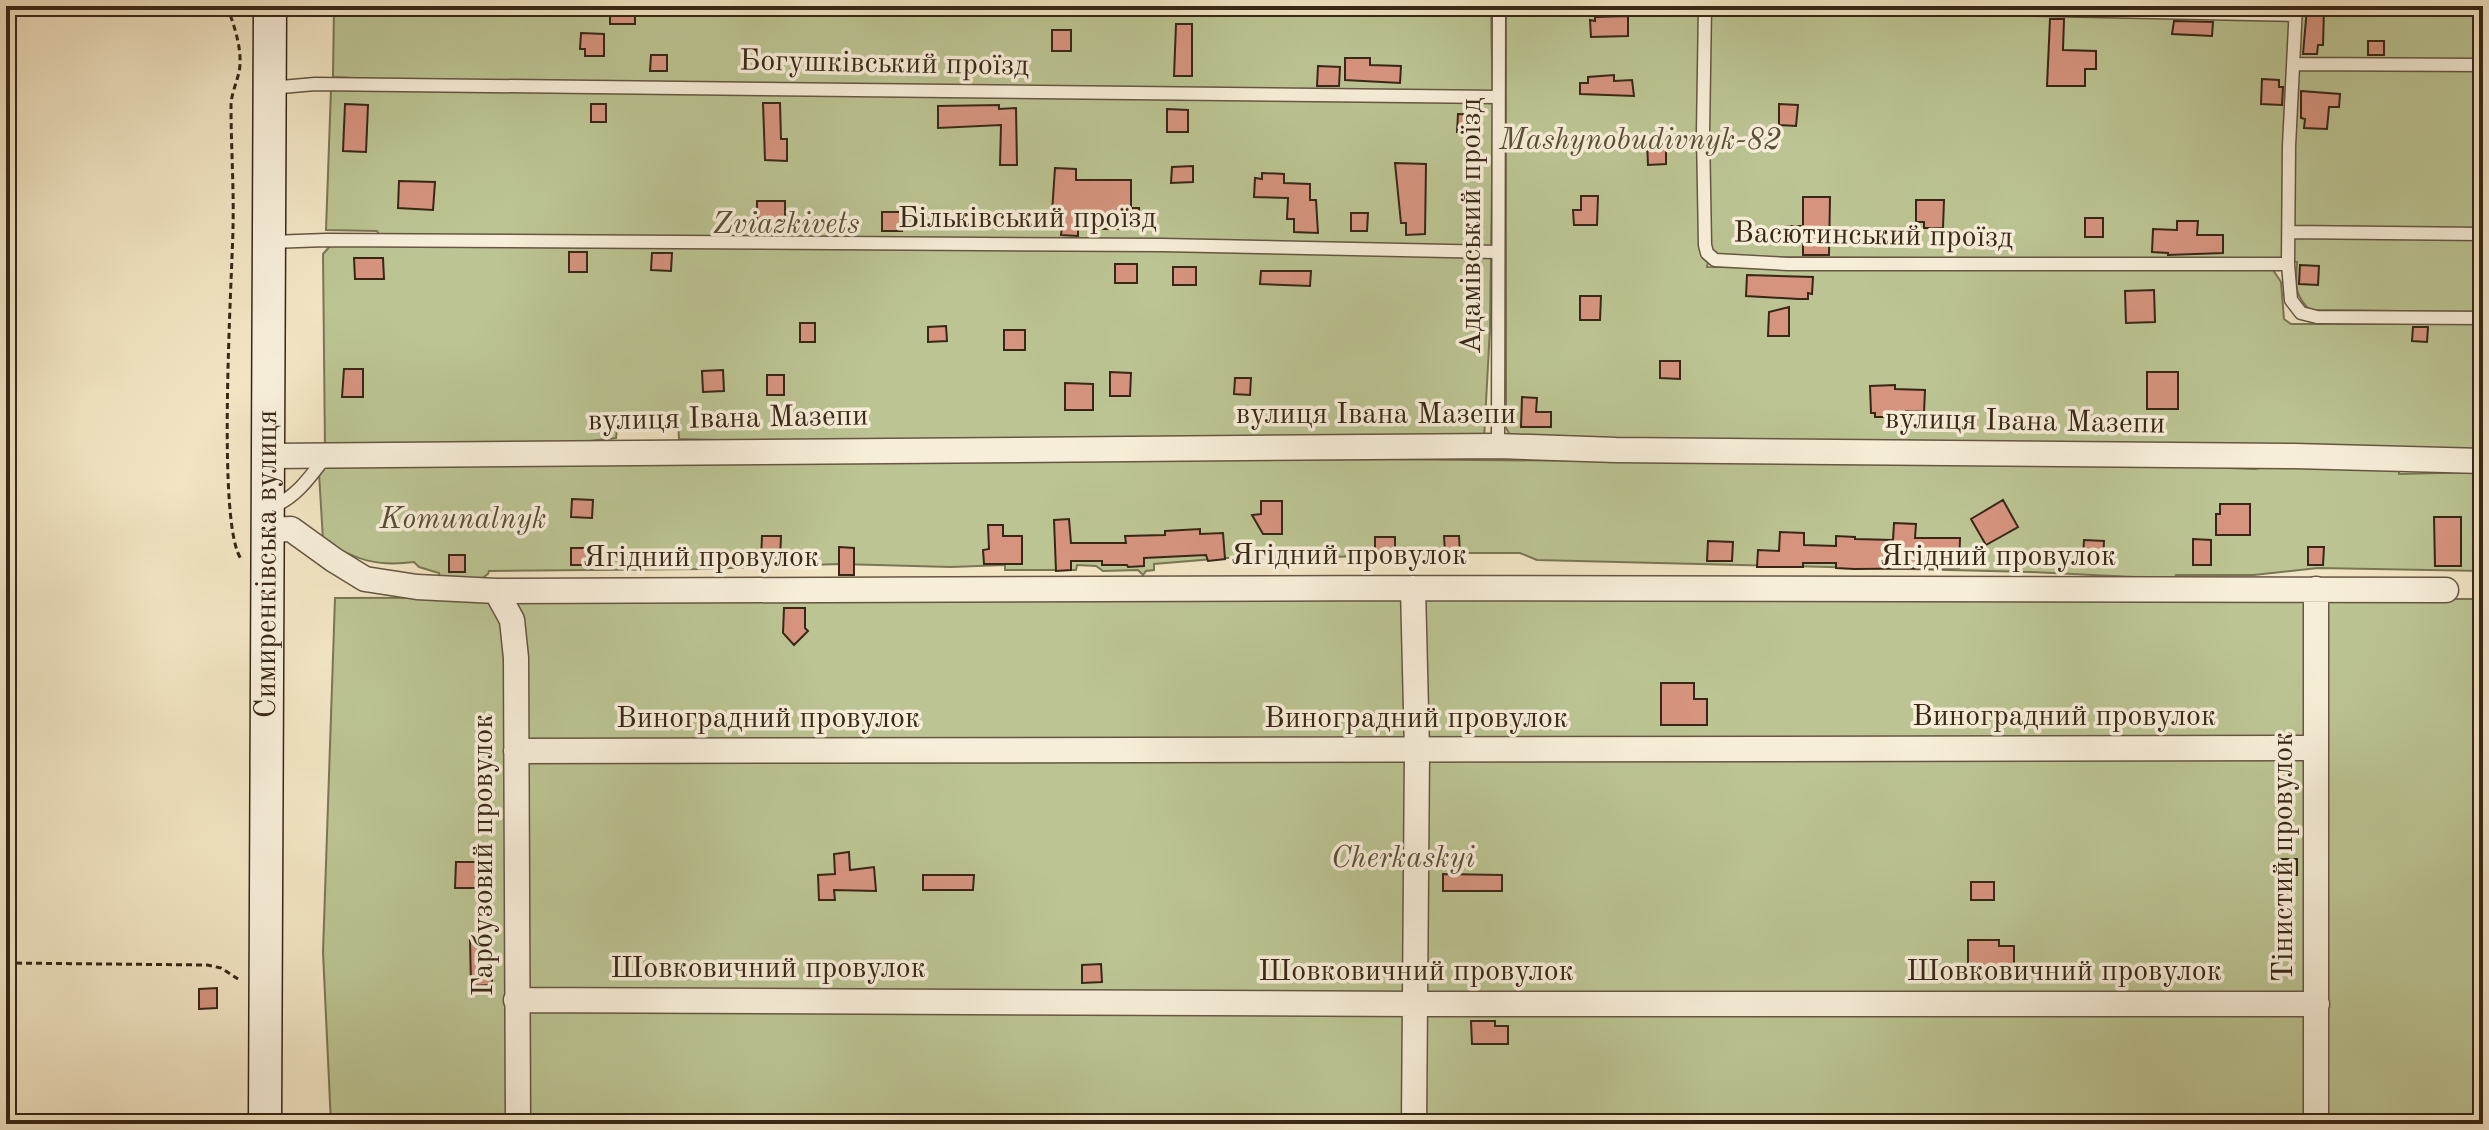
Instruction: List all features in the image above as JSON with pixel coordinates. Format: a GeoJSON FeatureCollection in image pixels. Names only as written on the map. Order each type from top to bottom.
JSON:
{"type":"FeatureCollection","features":[{"type":"Feature","properties":{"kind":"main road","name":"Симиренківська вулиця"},"geometry":{"type":"LineString","coordinates":[[265,1124],[270,6]]}},
{"type":"Feature","properties":{"kind":"street","name":"вулиця Івана Мазепи"},"geometry":{"type":"LineString","coordinates":[[270,456],[1498,446],[2483,461]]}},
{"type":"Feature","properties":{"kind":"street","name":"Ягідний провулок"},"geometry":{"type":"LineString","coordinates":[[269,519],[291,529],[365,579],[417,587],[496,591],[1413,588],[2446,590]]}},
{"type":"Feature","properties":{"kind":"street"},"geometry":{"type":"LineString","coordinates":[[1413,588],[1417,751],[1414,1124]]}},
{"type":"Feature","properties":{"kind":"street","name":"Тінистий провулок"},"geometry":{"type":"LineString","coordinates":[[2316,589],[2316,1124]]}},
{"type":"Feature","properties":{"kind":"street","name":"Гарбузовий провулок"},"geometry":{"type":"LineString","coordinates":[[496,591],[512,620],[516,658],[518,1124]]}},
{"type":"Feature","properties":{"kind":"street","name":"Виноградний провулок"},"geometry":{"type":"LineString","coordinates":[[516,751],[2315,748]]}},
{"type":"Feature","properties":{"kind":"street","name":"Шовковичний провулок"},"geometry":{"type":"LineString","coordinates":[[516,1000],[2317,1004]]}},
{"type":"Feature","properties":{"kind":"lane","name":"Адамівський проїзд"},"geometry":{"type":"LineString","coordinates":[[1498,446],[1499,6]]}},
{"type":"Feature","properties":{"kind":"lane","name":"Васютинський проїзд"},"geometry":{"type":"LineString","coordinates":[[1705,6],[1705,245],[1707,253],[1715,260],[1788,264],[2288,264]]}},
{"type":"Feature","properties":{"kind":"lane"},"geometry":{"type":"LineString","coordinates":[[1866,6],[2296,11],[2289,146],[2288,264],[2291,300],[2301,313],[2317,317],[2483,318]]}},
{"type":"Feature","properties":{"kind":"lane"},"geometry":{"type":"LineString","coordinates":[[2295,64],[2483,65]]}},
{"type":"Feature","properties":{"kind":"lane","name":"Богушківський проїзд"},"geometry":{"type":"LineString","coordinates":[[270,88],[315,84],[1498,97]]}},
{"type":"Feature","properties":{"kind":"lane"},"geometry":{"type":"LineString","coordinates":[[2290,232],[2483,234]]}},
{"type":"Feature","properties":{"kind":"lane","name":"Більківський проїзд"},"geometry":{"type":"LineString","coordinates":[[270,242],[1147,245],[1497,252]]}},
{"type":"Feature","properties":{"kind":"lane"},"geometry":{"type":"LineString","coordinates":[[269,519],[310,478],[326,456]]}},
{"type":"Feature","properties":{"kind":"path"},"geometry":{"type":"LineString","coordinates":[[227,6],[237,34],[240,66],[231,101],[233,224],[228,390],[229,521],[237,555],[269,591]]}},
{"type":"Feature","properties":{"kind":"path"},"geometry":{"type":"LineString","coordinates":[[6,963],[207,965],[221,968],[266,1002]]}},
{"type":"Feature","properties":{"kind":"green space","name":"Zviazkivets"},"geometry":{"type":"Polygon","coordinates":[[[334,6],[1491,6],[1490,328],[1484,439],[792,442],[679,439],[678,422],[618,421],[616,438],[562,444],[325,449],[323,254],[331,245],[384,243],[377,231],[326,230],[331,89],[375,79],[333,77],[334,6]]]}},
{"type":"Feature","properties":{"kind":"green space","name":"Mashynobudivnyk-82"},"geometry":{"type":"Polygon","coordinates":[[[1506,6],[2483,6],[2483,312],[2310,310],[2298,294],[2297,262],[2274,260],[1709,257],[1707,267],[2273,270],[2281,282],[2284,319],[2291,324],[2483,324],[2483,449],[1512,438],[1506,428],[1506,6]]]}},
{"type":"Feature","properties":{"kind":"green space","name":"Komunalnyk"},"geometry":{"type":"Polygon","coordinates":[[[1366,459],[2266,467],[2399,470],[2399,474],[2483,472],[2483,571],[2318,568],[2254,575],[2176,575],[2174,579],[2030,572],[1537,560],[1520,553],[1460,553],[1226,558],[1154,564],[1154,570],[1146,571],[1143,575],[1138,570],[1103,571],[1096,566],[1077,565],[1076,570],[1005,570],[1005,565],[839,564],[489,571],[481,579],[440,578],[439,573],[419,567],[414,562],[377,563],[346,553],[323,540],[319,473],[323,465],[1366,459]]]}},
{"type":"Feature","properties":{"kind":"green space","name":"Cherkaskyi"},"geometry":{"type":"Polygon","coordinates":[[[1654,594],[1867,598],[2483,599],[2483,1124],[331,1124],[323,952],[335,598],[1654,594]]]}},
{"type":"Feature","properties":{"kind":"building"},"geometry":{"type":"Polygon","coordinates":[[[610,6],[635,6],[635,24],[610,24],[610,6]]]}},
{"type":"Feature","properties":{"kind":"building"},"geometry":{"type":"Polygon","coordinates":[[[2307,8],[2324,8],[2323,45],[2318,45],[2317,54],[2303,54],[2307,8]]]}},
{"type":"Feature","properties":{"kind":"building"},"geometry":{"type":"Polygon","coordinates":[[[1628,16],[1628,36],[1591,37],[1590,20],[1595,21],[1595,17],[1628,16]]]}},
{"type":"Feature","properties":{"kind":"building"},"geometry":{"type":"Polygon","coordinates":[[[2050,19],[2064,19],[2063,50],[2096,51],[2096,69],[2085,69],[2085,86],[2047,86],[2050,19]]]}},
{"type":"Feature","properties":{"kind":"building"},"geometry":{"type":"Polygon","coordinates":[[[2174,21],[2213,22],[2212,36],[2172,34],[2174,21]]]}},
{"type":"Feature","properties":{"kind":"building"},"geometry":{"type":"Polygon","coordinates":[[[1176,24],[1192,24],[1192,76],[1174,76],[1176,24]]]}},
{"type":"Feature","properties":{"kind":"building"},"geometry":{"type":"Polygon","coordinates":[[[1052,30],[1071,30],[1071,51],[1052,51],[1052,30]]]}},
{"type":"Feature","properties":{"kind":"building"},"geometry":{"type":"Polygon","coordinates":[[[581,33],[604,34],[604,56],[585,56],[585,49],[580,49],[581,33]]]}},
{"type":"Feature","properties":{"kind":"building"},"geometry":{"type":"Polygon","coordinates":[[[2368,41],[2384,41],[2384,55],[2368,55],[2368,41]]]}},
{"type":"Feature","properties":{"kind":"building"},"geometry":{"type":"Polygon","coordinates":[[[651,55],[667,55],[667,71],[650,71],[651,55]]]}},
{"type":"Feature","properties":{"kind":"building"},"geometry":{"type":"Polygon","coordinates":[[[1345,58],[1370,58],[1370,65],[1401,66],[1400,83],[1345,80],[1345,58]]]}},
{"type":"Feature","properties":{"kind":"building"},"geometry":{"type":"Polygon","coordinates":[[[1318,66],[1340,67],[1339,86],[1317,86],[1318,66]]]}},
{"type":"Feature","properties":{"kind":"building"},"geometry":{"type":"Polygon","coordinates":[[[1614,75],[1614,81],[1632,80],[1634,96],[1580,94],[1580,83],[1588,83],[1588,77],[1614,75]]]}},
{"type":"Feature","properties":{"kind":"building"},"geometry":{"type":"Polygon","coordinates":[[[2262,79],[2279,80],[2279,87],[2283,87],[2282,105],[2261,104],[2262,79]]]}},
{"type":"Feature","properties":{"kind":"building"},"geometry":{"type":"Polygon","coordinates":[[[2301,91],[2340,94],[2339,107],[2329,107],[2327,129],[2304,128],[2301,91]]]}},
{"type":"Feature","properties":{"kind":"building"},"geometry":{"type":"Polygon","coordinates":[[[763,103],[780,103],[781,139],[787,139],[787,161],[765,160],[763,103]]]}},
{"type":"Feature","properties":{"kind":"building"},"geometry":{"type":"Polygon","coordinates":[[[345,104],[368,105],[366,152],[343,151],[345,104]]]}},
{"type":"Feature","properties":{"kind":"building"},"geometry":{"type":"Polygon","coordinates":[[[591,104],[606,104],[606,122],[591,122],[591,104]]]}},
{"type":"Feature","properties":{"kind":"building"},"geometry":{"type":"Polygon","coordinates":[[[1779,104],[1798,105],[1796,126],[1779,125],[1779,104]]]}},
{"type":"Feature","properties":{"kind":"building"},"geometry":{"type":"Polygon","coordinates":[[[999,105],[999,109],[1016,108],[1017,165],[1000,165],[1001,125],[938,128],[938,106],[999,105]]]}},
{"type":"Feature","properties":{"kind":"building"},"geometry":{"type":"Polygon","coordinates":[[[1167,109],[1188,110],[1188,132],[1167,132],[1167,109]]]}},
{"type":"Feature","properties":{"kind":"building"},"geometry":{"type":"Polygon","coordinates":[[[1458,114],[1481,115],[1480,133],[1457,132],[1458,114]]]}},
{"type":"Feature","properties":{"kind":"building"},"geometry":{"type":"Polygon","coordinates":[[[1666,141],[1666,164],[1648,165],[1647,142],[1666,141]]]}},
{"type":"Feature","properties":{"kind":"building"},"geometry":{"type":"Polygon","coordinates":[[[1395,163],[1426,164],[1425,234],[1406,235],[1406,223],[1401,223],[1395,163]]]}},
{"type":"Feature","properties":{"kind":"building"},"geometry":{"type":"Polygon","coordinates":[[[1193,166],[1193,182],[1171,183],[1172,167],[1193,166]]]}},
{"type":"Feature","properties":{"kind":"building"},"geometry":{"type":"Polygon","coordinates":[[[1055,168],[1076,169],[1076,180],[1131,180],[1131,208],[1139,208],[1139,229],[1078,229],[1078,236],[1061,235],[1062,227],[1051,227],[1055,168]]]}},
{"type":"Feature","properties":{"kind":"building"},"geometry":{"type":"Polygon","coordinates":[[[1262,173],[1284,174],[1284,183],[1310,184],[1310,200],[1316,200],[1318,233],[1294,232],[1294,219],[1287,219],[1288,198],[1254,197],[1255,178],[1262,179],[1262,173]]]}},
{"type":"Feature","properties":{"kind":"building"},"geometry":{"type":"Polygon","coordinates":[[[399,181],[435,182],[433,210],[398,208],[399,181]]]}},
{"type":"Feature","properties":{"kind":"building"},"geometry":{"type":"Polygon","coordinates":[[[1581,196],[1598,196],[1597,225],[1574,225],[1573,210],[1581,210],[1581,196]]]}},
{"type":"Feature","properties":{"kind":"building"},"geometry":{"type":"Polygon","coordinates":[[[1803,197],[1830,197],[1829,255],[1803,255],[1803,243],[1786,243],[1785,226],[1803,226],[1803,197]]]}},
{"type":"Feature","properties":{"kind":"building"},"geometry":{"type":"Polygon","coordinates":[[[1916,200],[1944,200],[1943,228],[1924,228],[1924,222],[1916,222],[1916,200]]]}},
{"type":"Feature","properties":{"kind":"building"},"geometry":{"type":"Polygon","coordinates":[[[757,201],[785,201],[785,222],[757,223],[757,201]]]}},
{"type":"Feature","properties":{"kind":"building"},"geometry":{"type":"Polygon","coordinates":[[[882,212],[902,212],[902,231],[882,231],[882,212]]]}},
{"type":"Feature","properties":{"kind":"building"},"geometry":{"type":"Polygon","coordinates":[[[1351,213],[1368,213],[1367,231],[1351,231],[1351,213]]]}},
{"type":"Feature","properties":{"kind":"building"},"geometry":{"type":"Polygon","coordinates":[[[2085,218],[2103,218],[2103,237],[2085,237],[2085,218]]]}},
{"type":"Feature","properties":{"kind":"building"},"geometry":{"type":"Polygon","coordinates":[[[2177,221],[2198,221],[2197,235],[2223,235],[2223,253],[2168,255],[2152,252],[2153,229],[2177,230],[2177,221]]]}},
{"type":"Feature","properties":{"kind":"building"},"geometry":{"type":"Polygon","coordinates":[[[569,252],[587,252],[587,272],[569,272],[569,252]]]}},
{"type":"Feature","properties":{"kind":"building"},"geometry":{"type":"Polygon","coordinates":[[[652,253],[672,253],[671,271],[651,270],[652,253]]]}},
{"type":"Feature","properties":{"kind":"building"},"geometry":{"type":"Polygon","coordinates":[[[354,258],[383,258],[384,279],[355,279],[354,258]]]}},
{"type":"Feature","properties":{"kind":"building"},"geometry":{"type":"Polygon","coordinates":[[[1115,264],[1137,264],[1137,283],[1115,283],[1115,264]]]}},
{"type":"Feature","properties":{"kind":"building"},"geometry":{"type":"Polygon","coordinates":[[[2300,265],[2319,266],[2318,285],[2299,284],[2300,265]]]}},
{"type":"Feature","properties":{"kind":"building"},"geometry":{"type":"Polygon","coordinates":[[[1173,267],[1196,267],[1196,285],[1173,285],[1173,267]]]}},
{"type":"Feature","properties":{"kind":"building"},"geometry":{"type":"Polygon","coordinates":[[[1261,271],[1311,271],[1310,286],[1260,284],[1261,271]]]}},
{"type":"Feature","properties":{"kind":"building"},"geometry":{"type":"Polygon","coordinates":[[[1747,275],[1813,277],[1812,294],[1808,293],[1808,299],[1746,296],[1747,275]]]}},
{"type":"Feature","properties":{"kind":"building"},"geometry":{"type":"Polygon","coordinates":[[[2154,290],[2155,322],[2126,323],[2125,291],[2154,290]]]}},
{"type":"Feature","properties":{"kind":"building"},"geometry":{"type":"Polygon","coordinates":[[[1580,296],[1601,296],[1600,320],[1580,320],[1580,296]]]}},
{"type":"Feature","properties":{"kind":"building"},"geometry":{"type":"Polygon","coordinates":[[[1789,307],[1789,336],[1768,336],[1769,312],[1789,307]]]}},
{"type":"Feature","properties":{"kind":"building"},"geometry":{"type":"Polygon","coordinates":[[[800,323],[815,323],[815,342],[800,342],[800,323]]]}},
{"type":"Feature","properties":{"kind":"building"},"geometry":{"type":"Polygon","coordinates":[[[946,326],[947,341],[928,342],[928,327],[946,326]]]}},
{"type":"Feature","properties":{"kind":"building"},"geometry":{"type":"Polygon","coordinates":[[[2413,327],[2428,327],[2427,342],[2412,341],[2413,327]]]}},
{"type":"Feature","properties":{"kind":"building"},"geometry":{"type":"Polygon","coordinates":[[[1004,330],[1025,330],[1025,350],[1004,350],[1004,330]]]}},
{"type":"Feature","properties":{"kind":"building"},"geometry":{"type":"Polygon","coordinates":[[[1660,361],[1680,361],[1680,379],[1660,378],[1660,361]]]}},
{"type":"Feature","properties":{"kind":"building"},"geometry":{"type":"Polygon","coordinates":[[[344,369],[363,369],[363,397],[342,397],[344,369]]]}},
{"type":"Feature","properties":{"kind":"building"},"geometry":{"type":"Polygon","coordinates":[[[723,370],[724,391],[703,392],[702,371],[723,370]]]}},
{"type":"Feature","properties":{"kind":"building"},"geometry":{"type":"Polygon","coordinates":[[[1110,372],[1131,373],[1130,396],[1110,396],[1110,372]]]}},
{"type":"Feature","properties":{"kind":"building"},"geometry":{"type":"Polygon","coordinates":[[[2147,372],[2178,372],[2178,409],[2147,409],[2147,372]]]}},
{"type":"Feature","properties":{"kind":"building"},"geometry":{"type":"Polygon","coordinates":[[[767,375],[784,375],[784,395],[767,395],[767,375]]]}},
{"type":"Feature","properties":{"kind":"building"},"geometry":{"type":"Polygon","coordinates":[[[1235,378],[1251,378],[1250,395],[1234,394],[1235,378]]]}},
{"type":"Feature","properties":{"kind":"building"},"geometry":{"type":"Polygon","coordinates":[[[1065,383],[1093,384],[1093,410],[1065,410],[1065,383]]]}},
{"type":"Feature","properties":{"kind":"building"},"geometry":{"type":"Polygon","coordinates":[[[1895,385],[1895,389],[1925,390],[1924,412],[1906,411],[1906,417],[1875,417],[1875,413],[1871,413],[1870,386],[1895,385]]]}},
{"type":"Feature","properties":{"kind":"building"},"geometry":{"type":"Polygon","coordinates":[[[1522,397],[1537,398],[1536,412],[1551,412],[1551,427],[1521,427],[1522,397]]]}},
{"type":"Feature","properties":{"kind":"building"},"geometry":{"type":"Polygon","coordinates":[[[572,499],[593,500],[592,518],[571,517],[572,499]]]}},
{"type":"Feature","properties":{"kind":"building"},"geometry":{"type":"Polygon","coordinates":[[[2003,500],[2018,527],[1986,545],[1971,519],[2003,500]]]}},
{"type":"Feature","properties":{"kind":"building"},"geometry":{"type":"Polygon","coordinates":[[[1261,501],[1282,501],[1282,534],[1263,534],[1252,515],[1261,514],[1261,501]]]}},
{"type":"Feature","properties":{"kind":"building"},"geometry":{"type":"Polygon","coordinates":[[[2220,504],[2250,504],[2250,535],[2216,535],[2216,514],[2220,514],[2220,504]]]}},
{"type":"Feature","properties":{"kind":"building"},"geometry":{"type":"Polygon","coordinates":[[[2434,517],[2461,517],[2461,566],[2435,566],[2434,517]]]}},
{"type":"Feature","properties":{"kind":"building"},"geometry":{"type":"Polygon","coordinates":[[[1069,519],[1071,543],[1126,543],[1125,536],[1165,535],[1165,531],[1200,529],[1200,534],[1223,533],[1225,559],[1208,561],[1206,555],[1144,558],[1144,566],[1128,567],[1102,565],[1102,561],[1071,561],[1071,570],[1056,571],[1054,520],[1069,519]]]}},
{"type":"Feature","properties":{"kind":"building"},"geometry":{"type":"Polygon","coordinates":[[[1894,523],[1916,524],[1915,538],[1960,538],[1959,568],[1854,569],[1836,568],[1836,563],[1757,567],[1758,550],[1779,551],[1780,532],[1804,533],[1804,545],[1836,546],[1836,536],[1893,540],[1894,523]]]}},
{"type":"Feature","properties":{"kind":"building"},"geometry":{"type":"Polygon","coordinates":[[[988,525],[1003,525],[1003,536],[1022,536],[1022,564],[984,564],[983,550],[989,549],[988,525]]]}},
{"type":"Feature","properties":{"kind":"building"},"geometry":{"type":"Polygon","coordinates":[[[762,536],[781,536],[780,560],[761,559],[762,536]]]}},
{"type":"Feature","properties":{"kind":"building"},"geometry":{"type":"Polygon","coordinates":[[[1444,536],[1459,536],[1460,553],[1445,553],[1444,536]]]}},
{"type":"Feature","properties":{"kind":"building"},"geometry":{"type":"Polygon","coordinates":[[[1375,537],[1395,537],[1395,551],[1375,552],[1375,537]]]}},
{"type":"Feature","properties":{"kind":"building"},"geometry":{"type":"Polygon","coordinates":[[[2193,539],[2211,540],[2211,565],[2193,565],[2193,539]]]}},
{"type":"Feature","properties":{"kind":"building"},"geometry":{"type":"Polygon","coordinates":[[[2084,540],[2104,541],[2103,558],[2083,557],[2084,540]]]}},
{"type":"Feature","properties":{"kind":"building"},"geometry":{"type":"Polygon","coordinates":[[[1708,541],[1733,542],[1732,561],[1707,561],[1708,541]]]}},
{"type":"Feature","properties":{"kind":"building"},"geometry":{"type":"Polygon","coordinates":[[[839,547],[854,548],[854,575],[839,575],[839,547]]]}},
{"type":"Feature","properties":{"kind":"building"},"geometry":{"type":"Polygon","coordinates":[[[2308,547],[2324,547],[2323,565],[2308,565],[2308,547]]]}},
{"type":"Feature","properties":{"kind":"building"},"geometry":{"type":"Polygon","coordinates":[[[571,548],[588,548],[588,565],[571,565],[571,548]]]}},
{"type":"Feature","properties":{"kind":"building"},"geometry":{"type":"Polygon","coordinates":[[[449,555],[465,555],[465,572],[449,572],[449,555]]]}},
{"type":"Feature","properties":{"kind":"building"},"geometry":{"type":"Polygon","coordinates":[[[784,608],[805,608],[805,628],[808,631],[794,645],[783,633],[784,608]]]}},
{"type":"Feature","properties":{"kind":"building"},"geometry":{"type":"Polygon","coordinates":[[[1661,683],[1694,683],[1694,699],[1707,699],[1707,725],[1661,725],[1661,683]]]}},
{"type":"Feature","properties":{"kind":"building"},"geometry":{"type":"Polygon","coordinates":[[[849,852],[850,870],[874,867],[876,891],[834,890],[835,900],[819,900],[818,875],[835,874],[834,854],[849,852]]]}},
{"type":"Feature","properties":{"kind":"building"},"geometry":{"type":"Polygon","coordinates":[[[2281,859],[2297,859],[2297,875],[2281,875],[2281,859]]]}},
{"type":"Feature","properties":{"kind":"building"},"geometry":{"type":"Polygon","coordinates":[[[456,862],[484,862],[484,888],[455,888],[456,862]]]}},
{"type":"Feature","properties":{"kind":"building"},"geometry":{"type":"Polygon","coordinates":[[[1443,874],[1502,875],[1502,891],[1443,891],[1443,874]]]}},
{"type":"Feature","properties":{"kind":"building"},"geometry":{"type":"Polygon","coordinates":[[[923,875],[974,875],[973,890],[923,890],[923,875]]]}},
{"type":"Feature","properties":{"kind":"building"},"geometry":{"type":"Polygon","coordinates":[[[1971,882],[1994,882],[1994,900],[1971,900],[1971,882]]]}},
{"type":"Feature","properties":{"kind":"building"},"geometry":{"type":"Polygon","coordinates":[[[470,939],[491,939],[492,985],[471,986],[470,939]]]}},
{"type":"Feature","properties":{"kind":"building"},"geometry":{"type":"Polygon","coordinates":[[[1968,940],[1999,940],[1999,946],[2014,946],[2014,973],[1968,976],[1968,940]]]}},
{"type":"Feature","properties":{"kind":"building"},"geometry":{"type":"Polygon","coordinates":[[[1101,964],[1102,982],[1082,983],[1082,965],[1101,964]]]}},
{"type":"Feature","properties":{"kind":"building"},"geometry":{"type":"Polygon","coordinates":[[[217,988],[217,1008],[199,1009],[199,989],[217,988]]]}},
{"type":"Feature","properties":{"kind":"building"},"geometry":{"type":"Polygon","coordinates":[[[1471,1021],[1495,1021],[1495,1026],[1508,1026],[1508,1044],[1472,1044],[1471,1021]]]}}]}
